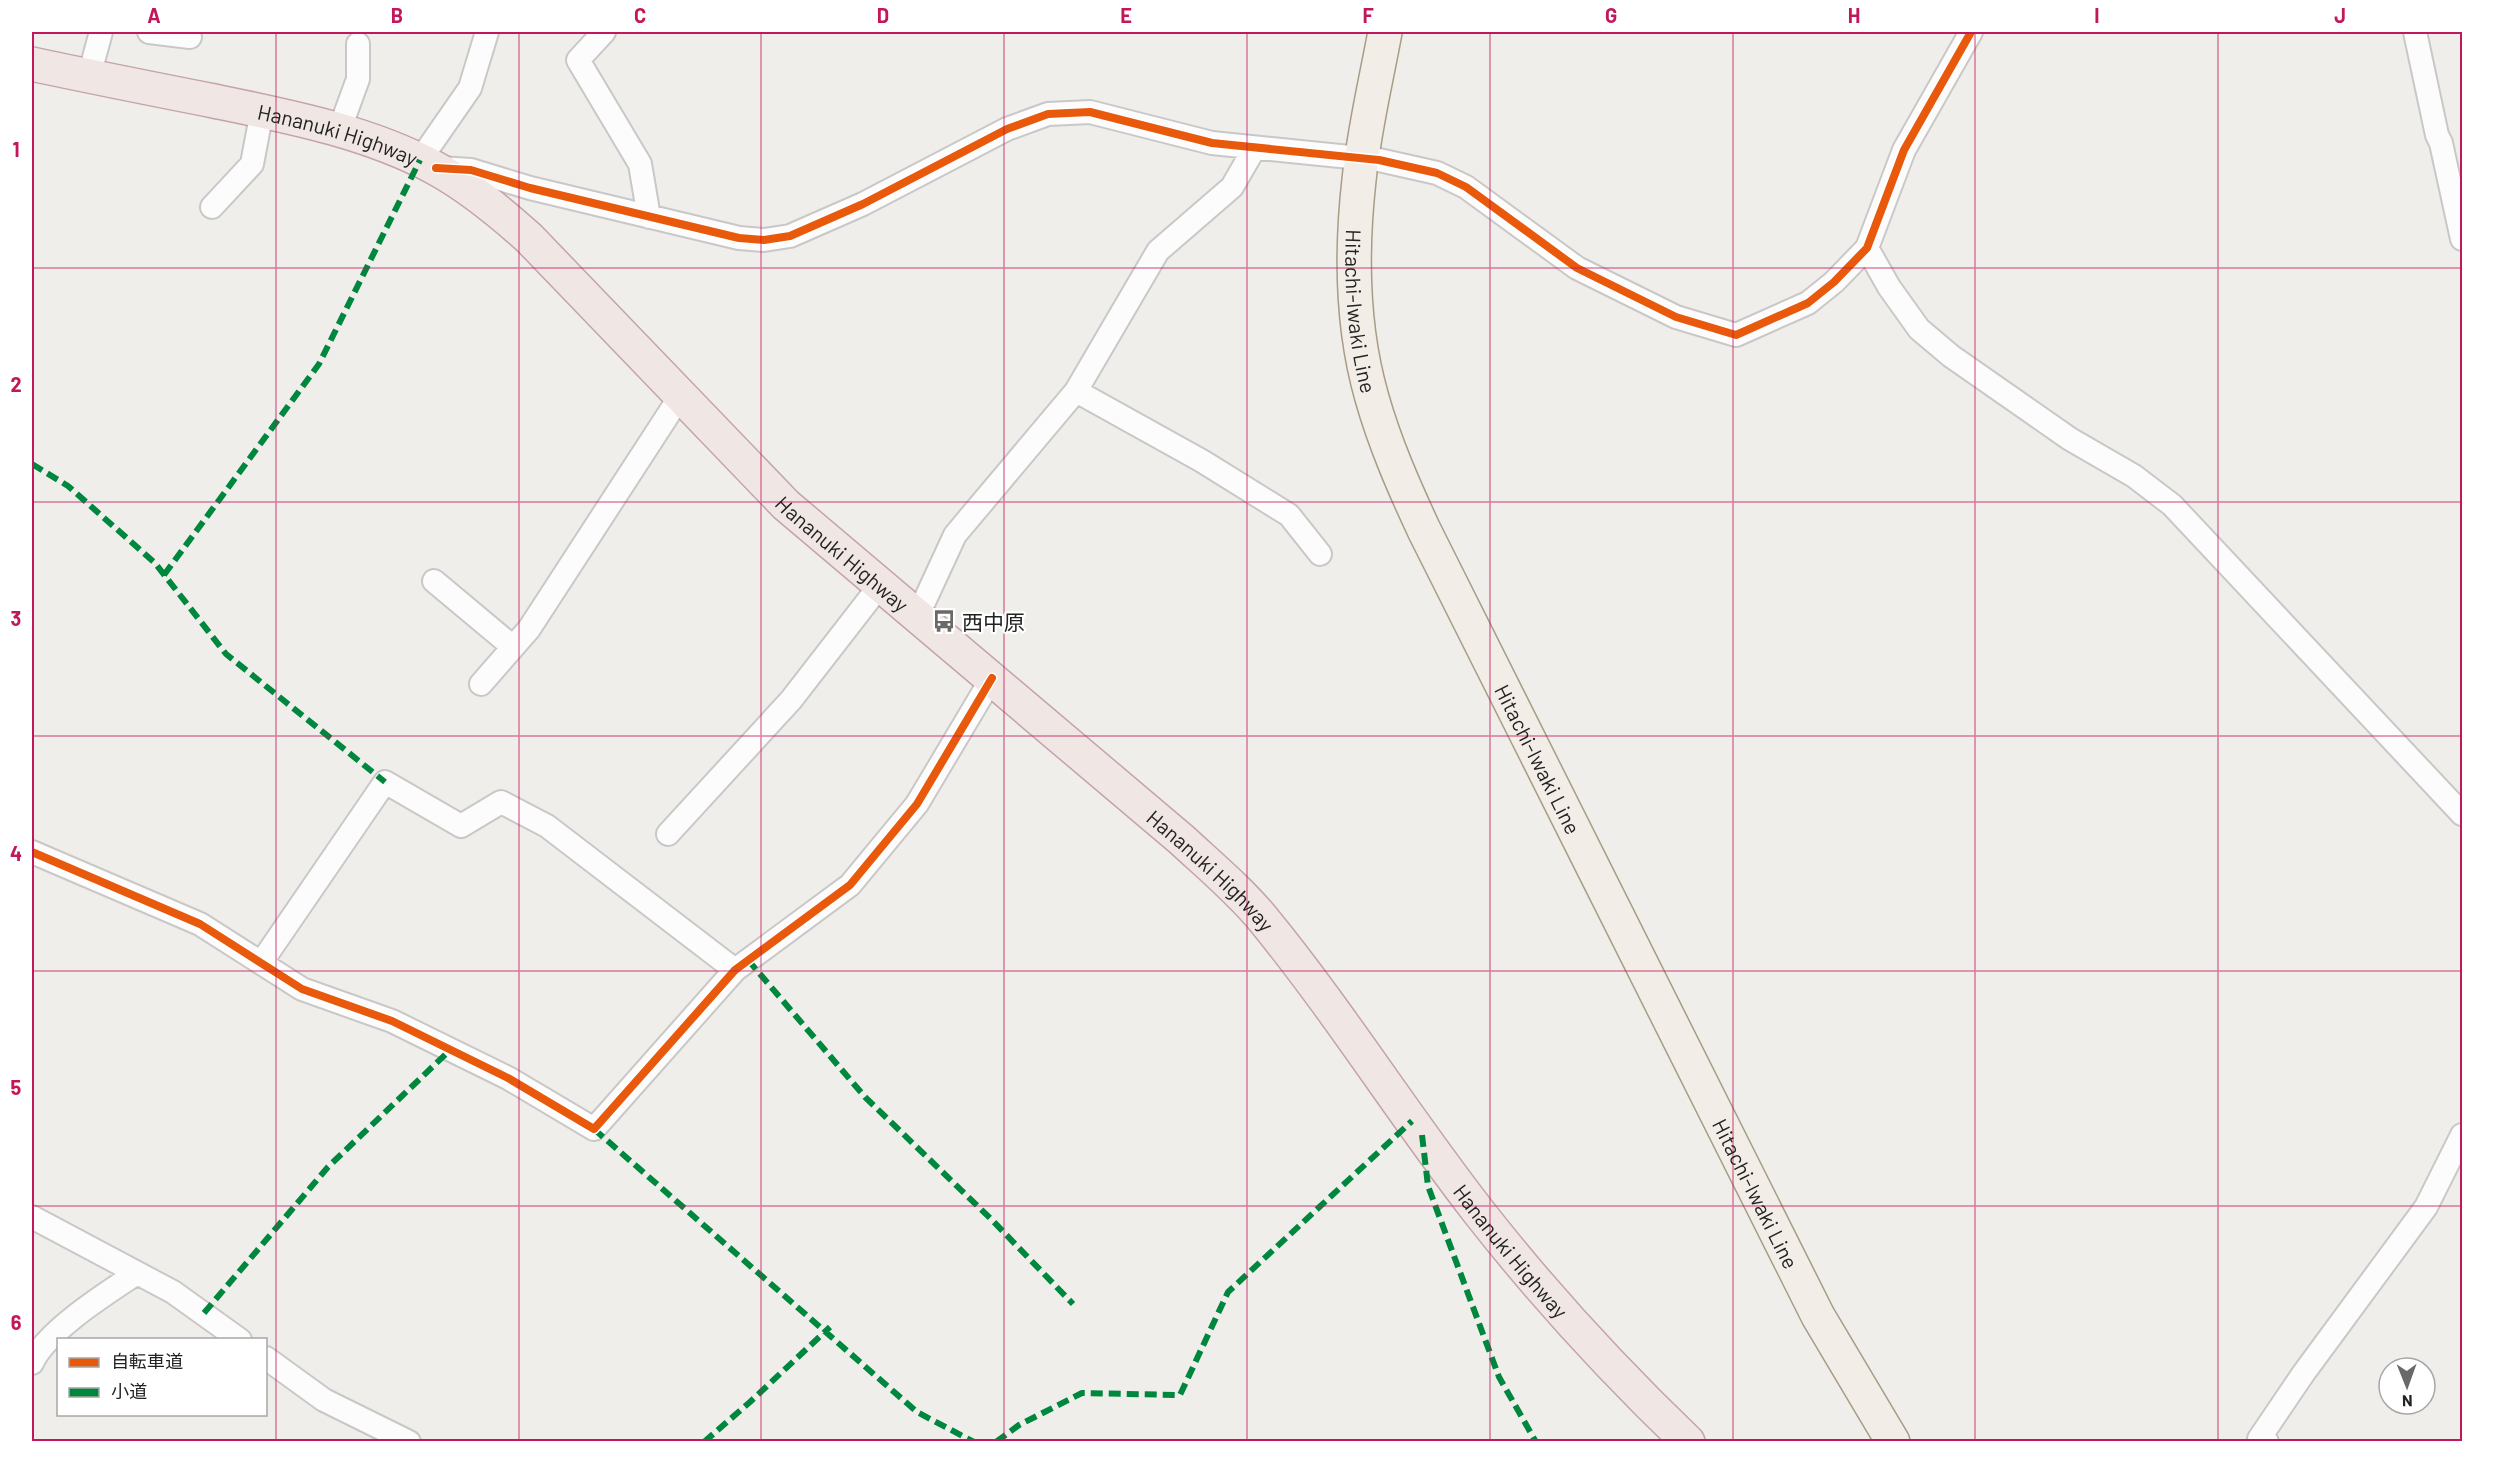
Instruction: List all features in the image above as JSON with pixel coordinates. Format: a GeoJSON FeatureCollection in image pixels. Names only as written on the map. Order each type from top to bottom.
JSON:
{"type":"FeatureCollection","features":[{"type":"Feature","properties":{"kind":"highway","name":"Hananuki Highway"},"geometry":{"type":"LineString","coordinates":[[32,64],[262,111],[339,130],[428,164],[492,206],[529,238],[786,505],[1182,840],[1230,884],[1262,918],[1478,1211],[1580,1333],[1688,1442]]}},
{"type":"Feature","properties":{"kind":"main road","name":"Hitachi-Iwaki Line"},"geometry":{"type":"LineString","coordinates":[[1385,32],[1362,159],[1355,235],[1357,310],[1371,398],[1400,477],[1424,530],[1813,1305],[1893,1442]]}},
{"type":"Feature","properties":{"kind":"street"},"geometry":{"type":"LineString","coordinates":[[89,76],[101,32]]}},
{"type":"Feature","properties":{"kind":"street"},"geometry":{"type":"LineString","coordinates":[[149,32],[190,37]]}},
{"type":"Feature","properties":{"kind":"street"},"geometry":{"type":"LineString","coordinates":[[486,32],[470,88],[428,164],[471,170],[530,188],[739,238],[764,240],[790,236],[863,204],[1007,129],[1048,114],[1090,112],[1212,143],[1362,159],[1437,172],[1466,187],[1577,268],[1676,317],[1736,335],[1808,303],[1834,282],[1867,248],[1904,150],[1971,32]]}},
{"type":"Feature","properties":{"kind":"street"},"geometry":{"type":"LineString","coordinates":[[604,32],[578,60],[640,164],[649,216]]}},
{"type":"Feature","properties":{"kind":"street"},"geometry":{"type":"LineString","coordinates":[[2415,32],[2437,135],[2441,143],[2463,239]]}},
{"type":"Feature","properties":{"kind":"street"},"geometry":{"type":"LineString","coordinates":[[339,130],[358,80],[358,44]]}},
{"type":"Feature","properties":{"kind":"street"},"geometry":{"type":"LineString","coordinates":[[212,207],[252,164],[262,111]]}},
{"type":"Feature","properties":{"kind":"street"},"geometry":{"type":"LineString","coordinates":[[918,615],[955,535],[1076,391],[1158,251],[1232,187],[1254,148]]}},
{"type":"Feature","properties":{"kind":"street"},"geometry":{"type":"LineString","coordinates":[[1867,248],[1889,287],[1919,329],[1951,356],[2070,440],[2134,476],[2172,505],[2463,814]]}},
{"type":"Feature","properties":{"kind":"street"},"geometry":{"type":"LineString","coordinates":[[1076,391],[1202,461],[1289,515],[1320,554]]}},
{"type":"Feature","properties":{"kind":"street"},"geometry":{"type":"LineString","coordinates":[[481,684],[529,629],[681,395]]}},
{"type":"Feature","properties":{"kind":"street"},"geometry":{"type":"LineString","coordinates":[[434,581],[513,647]]}},
{"type":"Feature","properties":{"kind":"street"},"geometry":{"type":"LineString","coordinates":[[668,834],[791,700],[881,584]]}},
{"type":"Feature","properties":{"kind":"street"},"geometry":{"type":"LineString","coordinates":[[32,852],[200,924],[302,989],[392,1021],[508,1078],[594,1129],[735,970],[850,885],[917,804],[992,678]]}},
{"type":"Feature","properties":{"kind":"street"},"geometry":{"type":"LineString","coordinates":[[261,963],[385,782],[461,826],[501,802],[547,826],[735,970]]}},
{"type":"Feature","properties":{"kind":"street"},"geometry":{"type":"LineString","coordinates":[[2267,1442],[2259,1439],[2303,1374],[2426,1208],[2463,1135]]}},
{"type":"Feature","properties":{"kind":"street"},"geometry":{"type":"LineString","coordinates":[[32,1217],[173,1292],[237,1338]]}},
{"type":"Feature","properties":{"kind":"street"},"geometry":{"type":"LineString","coordinates":[[32,1363],[36,1352],[82,1310],[137,1273]]}},
{"type":"Feature","properties":{"kind":"street"},"geometry":{"type":"LineString","coordinates":[[267,1359],[324,1400],[409,1442]]}},
{"type":"Feature","properties":{"kind":"marked path"},"geometry":{"type":"LineString","coordinates":[[164,575],[319,364],[420,160]]}},
{"type":"Feature","properties":{"kind":"marked path"},"geometry":{"type":"LineString","coordinates":[[32,464],[68,486],[155,563],[226,654],[385,782]]}},
{"type":"Feature","properties":{"kind":"marked path"},"geometry":{"type":"LineString","coordinates":[[748,960],[865,1097],[991,1219],[1073,1304]]}},
{"type":"Feature","properties":{"kind":"marked path"},"geometry":{"type":"LineString","coordinates":[[204,1313],[328,1167],[450,1050]]}},
{"type":"Feature","properties":{"kind":"marked path"},"geometry":{"type":"LineString","coordinates":[[996,1442],[1019,1425],[1082,1393],[1180,1395],[1228,1292],[1412,1121]]}},
{"type":"Feature","properties":{"kind":"marked path"},"geometry":{"type":"LineString","coordinates":[[594,1129],[917,1412],[974,1442]]}},
{"type":"Feature","properties":{"kind":"marked path"},"geometry":{"type":"LineString","coordinates":[[1422,1135],[1428,1186],[1499,1377],[1536,1442]]}},
{"type":"Feature","properties":{"kind":"marked path"},"geometry":{"type":"LineString","coordinates":[[704,1442],[830,1327]]}},
{"type":"Feature","properties":{"kind":"cycle path"},"geometry":{"type":"LineString","coordinates":[[436,168],[471,170],[530,188],[739,238],[764,240],[790,236],[863,204],[1007,129],[1048,114],[1090,112],[1212,143],[1379,160],[1437,173],[1466,187],[1577,268],[1676,317],[1736,335],[1808,303],[1834,282],[1867,248],[1904,150],[1971,32]]}},
{"type":"Feature","properties":{"kind":"cycle path"},"geometry":{"type":"LineString","coordinates":[[32,852],[200,924],[302,989],[392,1021],[508,1078],[594,1129],[735,970],[850,885],[917,804],[992,678]]}},
{"type":"Feature","properties":{"kind":"place","name":"西中原"},"geometry":{"type":"Point","coordinates":[944,621]}}]}
